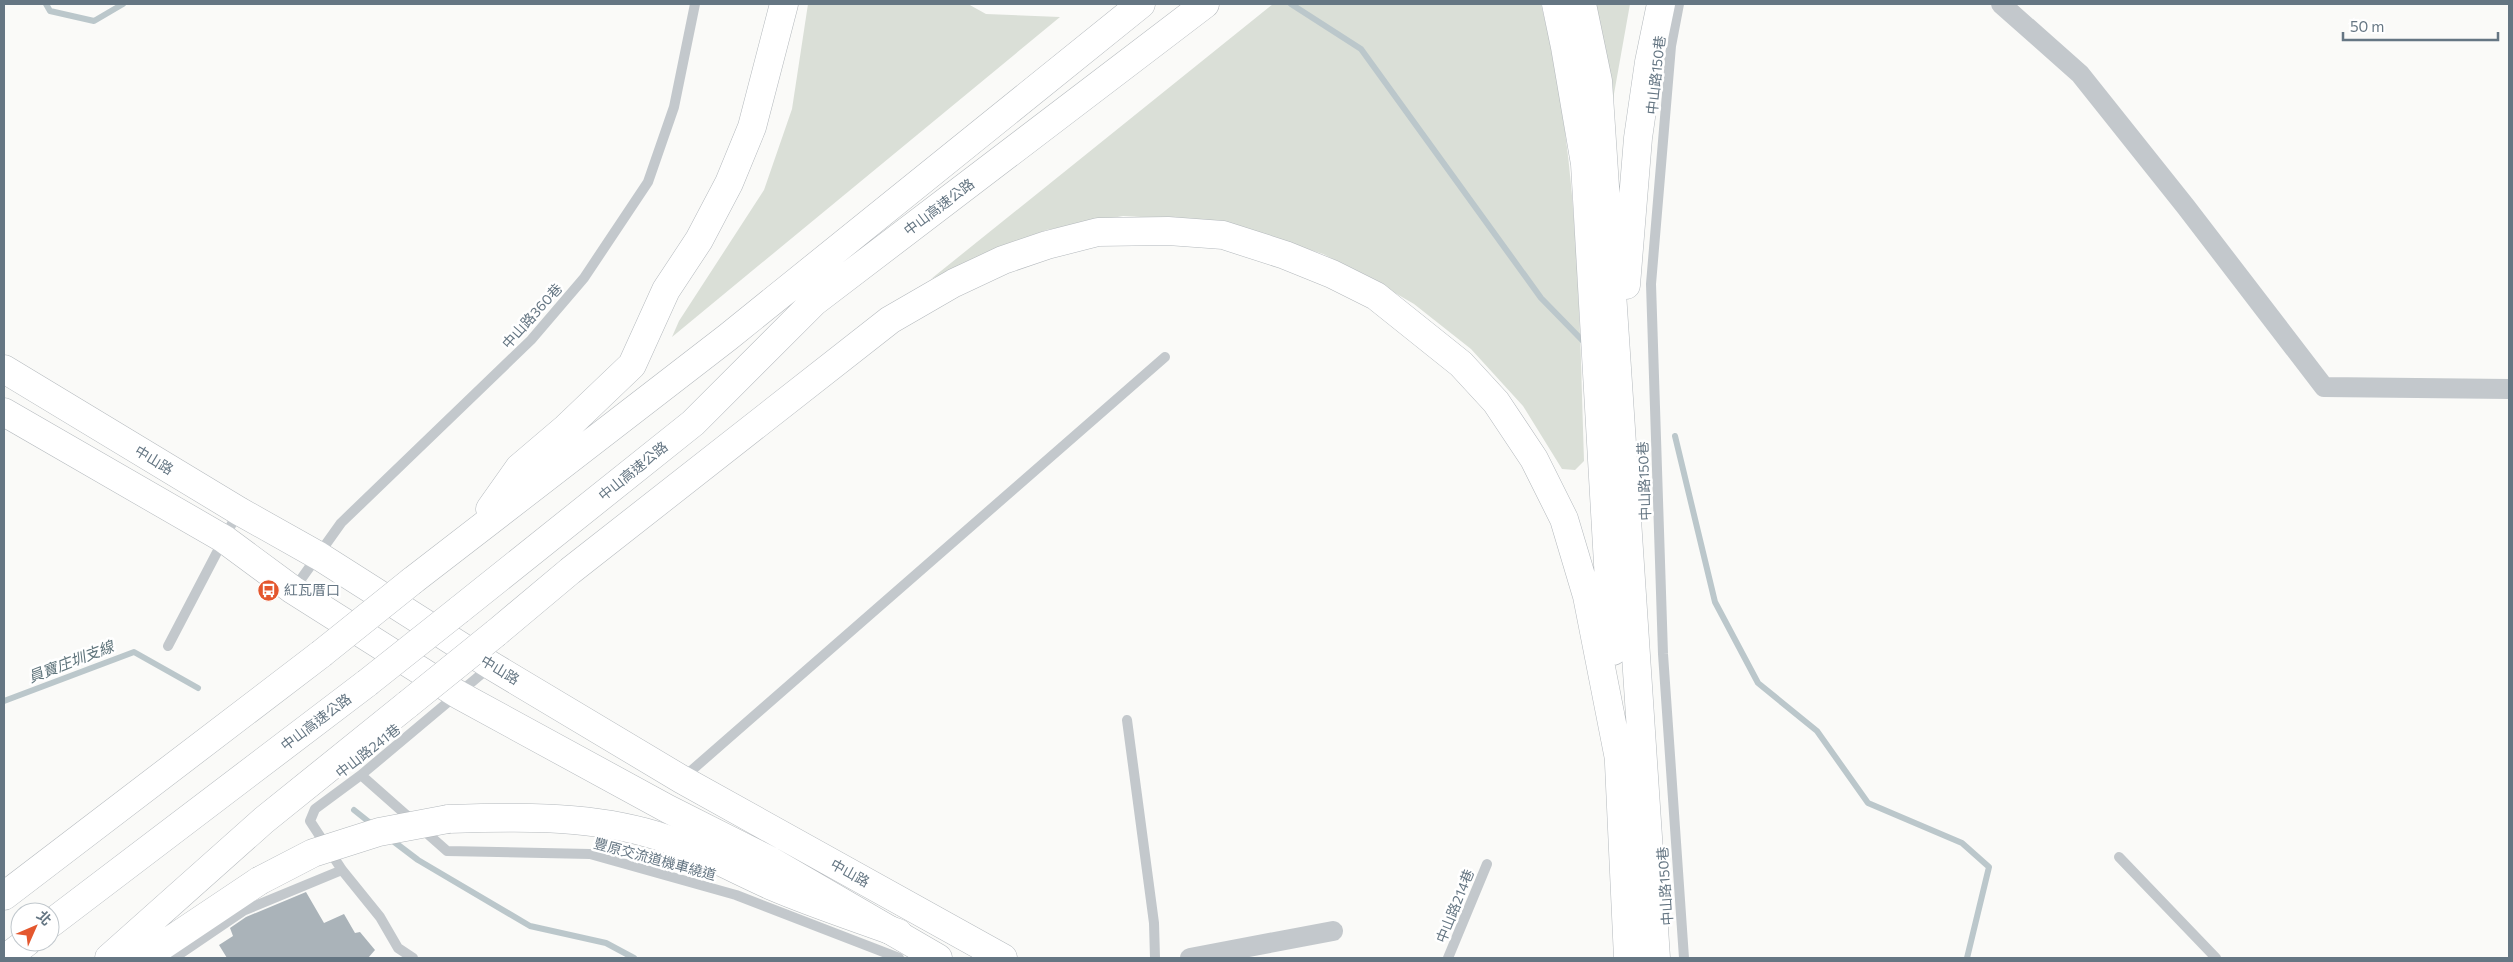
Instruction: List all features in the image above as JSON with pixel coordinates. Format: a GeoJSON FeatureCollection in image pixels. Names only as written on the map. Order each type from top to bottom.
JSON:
{"type":"FeatureCollection","features":[{"type":"Feature","properties":{"kind":"main road"},"geometry":{"type":"LineString","coordinates":[[473,533],[519,468],[566,428],[632,365],[666,290],[699,240],[729,184],[752,126],[784,4]]}},
{"type":"Feature","properties":{"kind":"main road"},"geometry":{"type":"LineString","coordinates":[[4,896],[321,654],[473,533],[728,337],[1141,4]]}},
{"type":"Feature","properties":{"kind":"main road","name":"中山高速公路"},"geometry":{"type":"LineString","coordinates":[[60,916],[367,683],[693,423],[814,302],[1205,4]]}},
{"type":"Feature","properties":{"kind":"main road"},"geometry":{"type":"LineString","coordinates":[[1556,4],[1566,47],[1584,164],[1619,759],[1628,958]]}},
{"type":"Feature","properties":{"kind":"main road"},"geometry":{"type":"LineString","coordinates":[[1582,4],[1598,80],[1656,958]]}},
{"type":"Feature","properties":{"kind":"main road"},"geometry":{"type":"LineString","coordinates":[[1617,350],[1623,325],[1638,138],[1649,62],[1661,4]]}},
{"type":"Feature","properties":{"kind":"main road"},"geometry":{"type":"LineString","coordinates":[[109,958],[264,820],[577,566],[890,320],[954,282],[1003,260],[1048,245],[1098,232],[1168,231],[1223,235],[1285,255],[1332,274],[1376,296],[1461,364],[1496,402],[1534,459],[1564,519],[1587,596],[1619,759]]}},
{"type":"Feature","properties":{"kind":"main road","name":"中山路"},"geometry":{"type":"LineString","coordinates":[[4,369],[239,511],[319,556],[492,666],[682,779],[1003,958]]}},
{"type":"Feature","properties":{"kind":"main road","name":"中山路"},"geometry":{"type":"LineString","coordinates":[[4,412],[224,539],[293,590],[459,695],[668,809],[772,861],[898,946],[938,958]]}},
{"type":"Feature","properties":{"kind":"main road"},"geometry":{"type":"LineString","coordinates":[[144,958],[259,881],[322,850],[379,832],[448,819],[524,817],[583,821],[645,832],[705,854],[898,946]]}},
{"type":"Feature","properties":{"kind":"street"},"geometry":{"type":"LineString","coordinates":[[2001,4],[2080,74],[2186,207],[2324,387],[2509,388]]}},
{"type":"Feature","properties":{"kind":"street"},"geometry":{"type":"LineString","coordinates":[[1190,958],[1333,931]]}},
{"type":"Feature","properties":{"kind":"lane","name":"中山路360巷"},"geometry":{"type":"LineString","coordinates":[[293,590],[341,523],[531,340],[584,278],[648,182],[674,107],[695,4]]}},
{"type":"Feature","properties":{"kind":"lane","name":"中山路150巷"},"geometry":{"type":"LineString","coordinates":[[1679,4],[1671,46],[1651,284],[1663,654],[1684,958]]}},
{"type":"Feature","properties":{"kind":"lane"},"geometry":{"type":"LineString","coordinates":[[682,779],[1165,357]]}},
{"type":"Feature","properties":{"kind":"lane"},"geometry":{"type":"LineString","coordinates":[[168,646],[239,511]]}},
{"type":"Feature","properties":{"kind":"lane","name":"中山路241巷"},"geometry":{"type":"LineString","coordinates":[[413,958],[398,948],[380,917],[342,870],[310,821],[315,809],[361,776],[492,666]]}},
{"type":"Feature","properties":{"kind":"lane"},"geometry":{"type":"LineString","coordinates":[[1127,720],[1154,923],[1155,958]]}},
{"type":"Feature","properties":{"kind":"lane","name":"豐原交流道機車繞道"},"geometry":{"type":"LineString","coordinates":[[361,776],[447,851],[590,854],[736,895],[898,946]]}},
{"type":"Feature","properties":{"kind":"lane"},"geometry":{"type":"LineString","coordinates":[[2119,857],[2216,958]]}},
{"type":"Feature","properties":{"kind":"lane","name":"中山路214巷"},"geometry":{"type":"LineString","coordinates":[[1448,958],[1487,864]]}},
{"type":"Feature","properties":{"kind":"lane"},"geometry":{"type":"LineString","coordinates":[[174,958],[243,912],[342,870]]}},
{"type":"Feature","properties":{"kind":"shaded area"},"geometry":{"type":"Polygon","coordinates":[[[808,4],[968,4],[986,14],[1060,17],[672,337],[679,321],[764,190],[792,109],[808,4]]]}},
{"type":"Feature","properties":{"kind":"shaded area"},"geometry":{"type":"Polygon","coordinates":[[[1273,4],[1541,4],[1554,60],[1563,117],[1575,231],[1584,461],[1575,470],[1562,469],[1523,406],[1471,349],[1414,304],[1359,272],[1323,254],[1280,240],[1212,221],[1123,216],[1046,230],[931,279],[1273,4]]]}},
{"type":"Feature","properties":{"kind":"shaded area"},"geometry":{"type":"Polygon","coordinates":[[[1594,4],[1630,4],[1612,105],[1594,4]]]}},
{"type":"Feature","properties":{"kind":"building"},"geometry":{"type":"Polygon","coordinates":[[[306,892],[324,923],[344,914],[355,933],[360,932],[375,950],[368,958],[227,958],[219,945],[233,936],[230,928],[246,917],[306,892]]]}},
{"type":"Feature","properties":{"kind":"waterway"},"geometry":{"type":"LineString","coordinates":[[46,4],[50,11],[94,21],[123,4]]}},
{"type":"Feature","properties":{"kind":"waterway"},"geometry":{"type":"LineString","coordinates":[[1291,4],[1361,49],[1541,298],[1583,341]]}},
{"type":"Feature","properties":{"kind":"waterway"},"geometry":{"type":"LineString","coordinates":[[1675,436],[1715,602],[1758,683],[1817,731],[1868,803],[1962,843],[1989,867],[1967,958]]}},
{"type":"Feature","properties":{"kind":"waterway","name":"員寶庄圳支線"},"geometry":{"type":"LineString","coordinates":[[4,701],[134,652],[198,688]]}},
{"type":"Feature","properties":{"kind":"waterway"},"geometry":{"type":"LineString","coordinates":[[354,810],[374,826]]}},
{"type":"Feature","properties":{"kind":"waterway"},"geometry":{"type":"LineString","coordinates":[[389,838],[418,860],[530,926],[606,943],[634,958]]}},
{"type":"Feature","properties":{"kind":"place","name":"紅瓦厝口"},"geometry":{"type":"Point","coordinates":[268,590]}}]}
